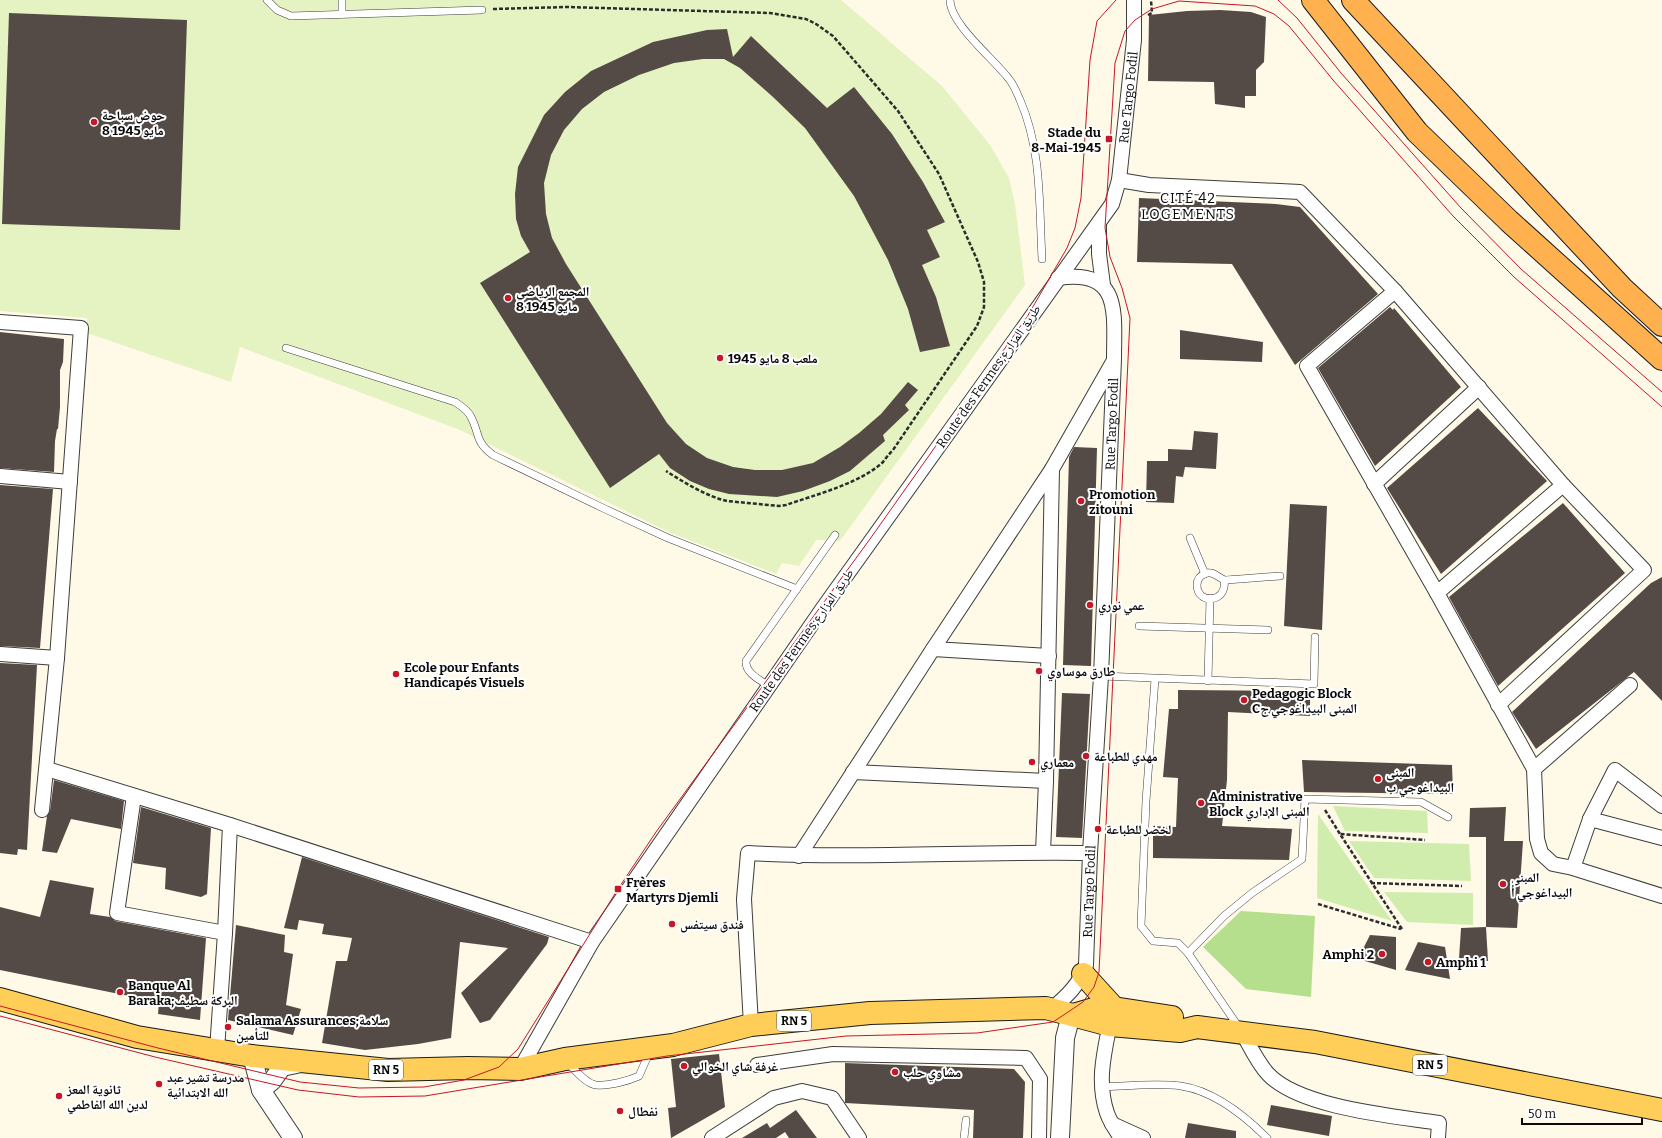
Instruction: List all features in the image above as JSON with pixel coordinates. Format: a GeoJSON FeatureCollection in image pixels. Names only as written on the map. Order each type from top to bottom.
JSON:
{"type":"FeatureCollection","features":[{"type":"Feature","properties":{"kind":"highway"},"geometry":{"type":"LineString","coordinates":[[1313,0],[1418,132],[1509,221],[1662,359]]}},
{"type":"Feature","properties":{"kind":"highway"},"geometry":{"type":"LineString","coordinates":[[1353,0],[1622,288],[1662,325]]}},
{"type":"Feature","properties":{"kind":"main road"},"geometry":{"type":"LineString","coordinates":[[1083,974],[1112,1016]]}},
{"type":"Feature","properties":{"kind":"main road","name":"RN 5"},"geometry":{"type":"LineString","coordinates":[[0,999],[137,1037],[252,1056],[306,1063],[388,1070],[468,1068],[520,1069],[564,1059],[673,1045],[751,1025],[870,1013],[1039,1008],[1062,1012],[1112,1016],[1177,1018],[1187,1021],[1197,1027],[1315,1042],[1662,1110]]}},
{"type":"Feature","properties":{"kind":"street","name":"Rue Targo Fodil"},"geometry":{"type":"LineString","coordinates":[[1062,1012],[1069,995],[1083,974],[1087,951],[1090,854],[1101,676],[1114,359],[1114,313],[1112,301],[1104,285],[1099,254],[1099,223],[1112,204],[1119,180],[1134,40],[1134,0]]}},
{"type":"Feature","properties":{"kind":"street"},"geometry":{"type":"LineString","coordinates":[[1119,180],[1149,185],[1300,192],[1395,291],[1563,485],[1644,570],[1498,705]]}},
{"type":"Feature","properties":{"kind":"street","name":"Route des Fermes;طريق المزارع"},"geometry":{"type":"LineString","coordinates":[[520,1069],[592,942],[769,686],[1058,278],[1099,223]]}},
{"type":"Feature","properties":{"kind":"street"},"geometry":{"type":"LineString","coordinates":[[1058,278],[1081,277],[1093,279],[1104,285]]}},
{"type":"Feature","properties":{"kind":"street"},"geometry":{"type":"LineString","coordinates":[[1395,291],[1307,366],[1437,593],[1534,769],[1537,839],[1541,853],[1552,864],[1573,868],[1662,896]]}},
{"type":"Feature","properties":{"kind":"street"},"geometry":{"type":"LineString","coordinates":[[0,322],[81,328],[57,658],[42,810]]}},
{"type":"Feature","properties":{"kind":"street"},"geometry":{"type":"LineString","coordinates":[[799,856],[1052,469],[1114,359]]}},
{"type":"Feature","properties":{"kind":"street"},"geometry":{"type":"LineString","coordinates":[[1374,484],[1479,387]]}},
{"type":"Feature","properties":{"kind":"street"},"geometry":{"type":"LineString","coordinates":[[1043,852],[1049,656],[1052,469]]}},
{"type":"Feature","properties":{"kind":"street"},"geometry":{"type":"LineString","coordinates":[[0,476],[70,482]]}},
{"type":"Feature","properties":{"kind":"street"},"geometry":{"type":"LineString","coordinates":[[1437,593],[1563,485]]}},
{"type":"Feature","properties":{"kind":"street"},"geometry":{"type":"LineString","coordinates":[[933,649],[1049,656]]}},
{"type":"Feature","properties":{"kind":"street"},"geometry":{"type":"LineString","coordinates":[[0,654],[57,658]]}},
{"type":"Feature","properties":{"kind":"street"},"geometry":{"type":"LineString","coordinates":[[1534,769],[1630,685]]}},
{"type":"Feature","properties":{"kind":"street"},"geometry":{"type":"LineString","coordinates":[[47,769],[230,825],[592,942]]}},
{"type":"Feature","properties":{"kind":"street"},"geometry":{"type":"LineString","coordinates":[[1573,868],[1590,819],[1615,770],[1662,806]]}},
{"type":"Feature","properties":{"kind":"street"},"geometry":{"type":"LineString","coordinates":[[853,772],[1046,780]]}},
{"type":"Feature","properties":{"kind":"street"},"geometry":{"type":"LineString","coordinates":[[134,796],[117,914],[225,933]]}},
{"type":"Feature","properties":{"kind":"street"},"geometry":{"type":"LineString","coordinates":[[1590,819],[1662,838]]}},
{"type":"Feature","properties":{"kind":"street"},"geometry":{"type":"LineString","coordinates":[[217,1050],[225,933],[230,825]]}},
{"type":"Feature","properties":{"kind":"street"},"geometry":{"type":"LineString","coordinates":[[751,1025],[744,899],[748,853],[799,856],[1043,852],[1090,854]]}},
{"type":"Feature","properties":{"kind":"street"},"geometry":{"type":"LineString","coordinates":[[1060,1138],[1065,1038],[1062,1012]]}},
{"type":"Feature","properties":{"kind":"street"},"geometry":{"type":"LineString","coordinates":[[1112,1016],[1102,1064],[1102,1087],[1108,1114],[1120,1138]]}},
{"type":"Feature","properties":{"kind":"street"},"geometry":{"type":"LineString","coordinates":[[1242,1032],[1259,1062],[1268,1074],[1295,1092],[1353,1110],[1439,1123],[1438,1138]]}},
{"type":"Feature","properties":{"kind":"street"},"geometry":{"type":"LineString","coordinates":[[757,1065],[833,1054],[1026,1058],[1040,1080],[1039,1138]]}},
{"type":"Feature","properties":{"kind":"street"},"geometry":{"type":"LineString","coordinates":[[252,1056],[261,1090],[293,1138]]}},
{"type":"Feature","properties":{"kind":"street"},"geometry":{"type":"LineString","coordinates":[[261,1090],[272,1081],[282,1067],[306,1063]]}},
{"type":"Feature","properties":{"kind":"street"},"geometry":{"type":"LineString","coordinates":[[712,1138],[774,1098],[802,1091],[832,1098],[859,1138]]}},
{"type":"Feature","properties":{"kind":"street"},"geometry":{"type":"LineString","coordinates":[[1112,1124],[1143,1138]]}},
{"type":"Feature","properties":{"kind":"lane"},"geometry":{"type":"LineString","coordinates":[[267,0],[277,10],[291,16],[482,10]]}},
{"type":"Feature","properties":{"kind":"lane"},"geometry":{"type":"LineString","coordinates":[[342,0],[342,14]]}},
{"type":"Feature","properties":{"kind":"lane"},"geometry":{"type":"LineString","coordinates":[[950,0],[951,9],[957,21],[1010,80],[1029,121],[1038,162],[1042,258]]}},
{"type":"Feature","properties":{"kind":"lane"},"geometry":{"type":"LineString","coordinates":[[286,348],[455,402],[472,417],[481,444],[493,455],[604,509],[668,538],[797,589]]}},
{"type":"Feature","properties":{"kind":"lane"},"geometry":{"type":"LineString","coordinates":[[769,686],[748,670],[746,661],[835,535]]}},
{"type":"Feature","properties":{"kind":"lane"},"geometry":{"type":"LineString","coordinates":[[1190,538],[1205,574]]}},
{"type":"Feature","properties":{"kind":"lane"},"geometry":{"type":"LineString","coordinates":[[1224,580],[1224,591],[1216,598],[1204,598],[1200,595],[1197,585],[1198,579],[1205,574],[1211,573],[1224,580],[1280,576]]}},
{"type":"Feature","properties":{"kind":"lane"},"geometry":{"type":"LineString","coordinates":[[1208,681],[1210,598]]}},
{"type":"Feature","properties":{"kind":"lane"},"geometry":{"type":"LineString","coordinates":[[1139,626],[1268,630]]}},
{"type":"Feature","properties":{"kind":"lane"},"geometry":{"type":"LineString","coordinates":[[1101,676],[1314,684],[1315,637]]}},
{"type":"Feature","properties":{"kind":"lane"},"geometry":{"type":"LineString","coordinates":[[1155,679],[1146,801],[1141,926],[1153,941],[1178,943],[1188,952],[1242,1032]]}},
{"type":"Feature","properties":{"kind":"lane"},"geometry":{"type":"LineString","coordinates":[[1188,952],[1224,916],[1252,894],[1302,859],[1305,799],[1421,802],[1448,817]]}},
{"type":"Feature","properties":{"kind":"lane"},"geometry":{"type":"LineString","coordinates":[[564,1059],[579,1075],[595,1085],[627,1082],[639,1076],[651,1048]]}},
{"type":"Feature","properties":{"kind":"lane"},"geometry":{"type":"LineString","coordinates":[[1102,1087],[1182,1086],[1206,1093],[1227,1105],[1267,1138]]}},
{"type":"Feature","properties":{"kind":"lane"},"geometry":{"type":"LineString","coordinates":[[964,1138],[966,1120]]}},
{"type":"Feature","properties":{"kind":"path"},"geometry":{"type":"LineString","coordinates":[[1151,0],[1152,9]]}},
{"type":"Feature","properties":{"kind":"path"},"geometry":{"type":"LineString","coordinates":[[482,10],[567,7],[770,13],[806,19],[816,24],[833,36],[898,111],[939,174],[978,262],[984,282],[985,295],[984,307],[977,326],[893,450],[883,462],[873,469],[839,487],[779,506],[720,499],[682,482],[666,471]]}},
{"type":"Feature","properties":{"kind":"path"},"geometry":{"type":"LineString","coordinates":[[1318,904],[1402,929],[1324,808]]}},
{"type":"Feature","properties":{"kind":"path"},"geometry":{"type":"LineString","coordinates":[[1340,834],[1425,840]]}},
{"type":"Feature","properties":{"kind":"path"},"geometry":{"type":"LineString","coordinates":[[1371,883],[1462,886]]}},
{"type":"Feature","properties":{"kind":"green space","name":"المجمع الرياضي 8 مايو 1945"},"geometry":{"type":"Polygon","coordinates":[[[0,0],[841,0],[942,86],[990,145],[1009,178],[1015,204],[1025,285],[840,541],[816,540],[799,566],[782,563],[776,574],[671,533],[460,430],[240,347],[231,382],[87,333],[87,318],[0,311],[0,0]]]}},
{"type":"Feature","properties":{"kind":"green space"},"geometry":{"type":"Polygon","coordinates":[[[1333,806],[1427,811],[1428,833],[1345,831],[1333,806]]]}},
{"type":"Feature","properties":{"kind":"green space"},"geometry":{"type":"Polygon","coordinates":[[[1318,814],[1392,921],[1317,898],[1318,814]]]}},
{"type":"Feature","properties":{"kind":"green space"},"geometry":{"type":"Polygon","coordinates":[[[1349,841],[1469,844],[1471,881],[1374,878],[1349,841]]]}},
{"type":"Feature","properties":{"kind":"green space"},"geometry":{"type":"Polygon","coordinates":[[[1384,892],[1473,893],[1473,925],[1407,922],[1384,892]]]}},
{"type":"Feature","properties":{"kind":"green space"},"geometry":{"type":"Polygon","coordinates":[[[1241,911],[1315,916],[1311,997],[1246,989],[1203,947],[1241,911]]]}},
{"type":"Feature","properties":{"kind":"building"},"geometry":{"type":"Polygon","coordinates":[[[1220,10],[1251,12],[1266,17],[1264,62],[1256,70],[1256,96],[1245,96],[1245,108],[1215,104],[1214,82],[1148,81],[1149,15],[1187,11],[1220,10]]]}},
{"type":"Feature","properties":{"kind":"building","name":"حوض سباحة 8 مايو 1945"},"geometry":{"type":"Polygon","coordinates":[[[9,13],[187,20],[180,230],[2,224],[9,13]]]}},
{"type":"Feature","properties":{"kind":"building"},"geometry":{"type":"Polygon","coordinates":[[[727,29],[733,57],[751,36],[827,108],[854,87],[892,134],[923,182],[945,222],[927,230],[940,257],[922,265],[936,297],[950,346],[920,352],[908,309],[888,260],[854,196],[805,128],[740,68],[724,59],[703,59],[674,63],[639,75],[604,92],[582,109],[564,130],[551,155],[544,183],[546,214],[552,238],[566,264],[667,423],[686,444],[707,458],[733,467],[755,470],[782,470],[813,463],[840,447],[881,414],[908,382],[918,390],[905,405],[909,410],[883,435],[885,441],[850,471],[830,481],[803,491],[777,497],[729,494],[709,489],[690,481],[670,468],[659,454],[610,488],[480,283],[530,252],[521,236],[516,219],[515,194],[518,167],[544,115],[565,92],[591,71],[653,42],[707,30],[727,29]]]}},
{"type":"Feature","properties":{"kind":"building"},"geometry":{"type":"Polygon","coordinates":[[[1139,198],[1276,204],[1300,207],[1378,294],[1295,365],[1232,264],[1137,262],[1139,198]]]}},
{"type":"Feature","properties":{"kind":"building"},"geometry":{"type":"Polygon","coordinates":[[[1390,307],[1393,310],[1394,308],[1461,387],[1375,466],[1318,368],[1390,307]]]}},
{"type":"Feature","properties":{"kind":"building"},"geometry":{"type":"Polygon","coordinates":[[[1180,330],[1263,342],[1262,362],[1180,359],[1180,330]]]}},
{"type":"Feature","properties":{"kind":"building"},"geometry":{"type":"Polygon","coordinates":[[[0,332],[64,339],[63,362],[60,370],[60,407],[58,429],[55,441],[54,472],[0,468],[0,332]]]}},
{"type":"Feature","properties":{"kind":"building"},"geometry":{"type":"Polygon","coordinates":[[[1478,408],[1547,481],[1441,574],[1387,488],[1478,408]]]}},
{"type":"Feature","properties":{"kind":"building"},"geometry":{"type":"Polygon","coordinates":[[[1194,431],[1218,433],[1216,469],[1185,467],[1183,477],[1176,476],[1174,503],[1146,502],[1147,461],[1168,461],[1168,449],[1192,450],[1194,431]]]}},
{"type":"Feature","properties":{"kind":"building"},"geometry":{"type":"Polygon","coordinates":[[[1074,447],[1097,448],[1091,666],[1063,665],[1069,457],[1074,447]]]}},
{"type":"Feature","properties":{"kind":"building"},"geometry":{"type":"Polygon","coordinates":[[[0,485],[53,489],[40,648],[0,646],[0,485]]]}},
{"type":"Feature","properties":{"kind":"building"},"geometry":{"type":"Polygon","coordinates":[[[1563,503],[1625,573],[1498,686],[1449,597],[1563,503]]]}},
{"type":"Feature","properties":{"kind":"building"},"geometry":{"type":"Polygon","coordinates":[[[1290,504],[1327,506],[1322,630],[1284,626],[1290,504]]]}},
{"type":"Feature","properties":{"kind":"building"},"geometry":{"type":"Polygon","coordinates":[[[1662,577],[1662,701],[1634,672],[1536,749],[1512,712],[1651,583],[1662,577]]]}},
{"type":"Feature","properties":{"kind":"building"},"geometry":{"type":"Polygon","coordinates":[[[0,663],[37,665],[27,850],[18,849],[17,855],[0,853],[0,663]]]}},
{"type":"Feature","properties":{"kind":"building"},"geometry":{"type":"Polygon","coordinates":[[[1178,690],[1310,691],[1310,716],[1228,712],[1227,780],[1222,826],[1292,829],[1289,860],[1153,858],[1153,826],[1176,827],[1178,778],[1163,777],[1169,709],[1178,709],[1178,690]]]}},
{"type":"Feature","properties":{"kind":"building"},"geometry":{"type":"Polygon","coordinates":[[[1062,693],[1090,694],[1082,838],[1056,837],[1062,693]]]}},
{"type":"Feature","properties":{"kind":"building","name":"المبنى البيداغوجي ب"},"geometry":{"type":"Polygon","coordinates":[[[1302,760],[1452,765],[1453,794],[1304,792],[1302,760]]]}},
{"type":"Feature","properties":{"kind":"building"},"geometry":{"type":"Polygon","coordinates":[[[54,780],[124,801],[121,829],[71,819],[57,853],[42,851],[47,816],[50,811],[54,780]]]}},
{"type":"Feature","properties":{"kind":"building"},"geometry":{"type":"Polygon","coordinates":[[[141,807],[211,828],[207,894],[201,897],[165,889],[166,868],[133,863],[141,807]]]}},
{"type":"Feature","properties":{"kind":"building","name":"المبنى البيداغوجي أ"},"geometry":{"type":"Polygon","coordinates":[[[1506,807],[1504,841],[1523,841],[1517,928],[1486,927],[1486,837],[1469,837],[1470,808],[1506,807]]]}},
{"type":"Feature","properties":{"kind":"building"},"geometry":{"type":"Polygon","coordinates":[[[302,857],[549,937],[547,944],[490,1020],[480,1023],[461,993],[508,948],[460,942],[451,1038],[418,1044],[365,1050],[322,1043],[336,961],[347,961],[352,938],[322,934],[324,924],[299,920],[297,930],[284,928],[302,857]]]}},
{"type":"Feature","properties":{"kind":"building"},"geometry":{"type":"Polygon","coordinates":[[[50,880],[94,888],[90,914],[110,917],[115,921],[206,938],[200,1020],[158,1014],[159,1002],[0,970],[0,907],[40,917],[50,880]]]}},
{"type":"Feature","properties":{"kind":"building"},"geometry":{"type":"Polygon","coordinates":[[[236,925],[285,935],[284,952],[293,954],[286,1005],[301,1009],[293,1035],[228,1020],[236,925]]]}},
{"type":"Feature","properties":{"kind":"building"},"geometry":{"type":"Polygon","coordinates":[[[1486,927],[1488,961],[1459,959],[1461,928],[1486,927]]]}},
{"type":"Feature","properties":{"kind":"building"},"geometry":{"type":"Polygon","coordinates":[[[1370,935],[1396,937],[1396,970],[1358,959],[1370,935]]]}},
{"type":"Feature","properties":{"kind":"building"},"geometry":{"type":"Polygon","coordinates":[[[1418,942],[1445,947],[1450,979],[1405,970],[1418,942]]]}},
{"type":"Feature","properties":{"kind":"building"},"geometry":{"type":"Polygon","coordinates":[[[719,1054],[725,1107],[671,1138],[668,1108],[676,1107],[671,1059],[719,1054]]]}},
{"type":"Feature","properties":{"kind":"building"},"geometry":{"type":"Polygon","coordinates":[[[845,1063],[1014,1069],[1025,1082],[1023,1138],[973,1138],[974,1110],[845,1103],[845,1063]]]}},
{"type":"Feature","properties":{"kind":"building"},"geometry":{"type":"Polygon","coordinates":[[[1271,1105],[1332,1116],[1329,1136],[1267,1125],[1271,1105]]]}},
{"type":"Feature","properties":{"kind":"building"},"geometry":{"type":"Polygon","coordinates":[[[796,1110],[817,1138],[789,1138],[785,1132],[776,1138],[742,1138],[767,1123],[770,1128],[796,1110]]]}},
{"type":"Feature","properties":{"kind":"building"},"geometry":{"type":"Polygon","coordinates":[[[1188,1123],[1236,1131],[1236,1138],[1185,1138],[1188,1123]]]}},
{"type":"Feature","properties":{"kind":"tram line"},"geometry":{"type":"LineString","coordinates":[[0,1006],[158,1048],[300,1082],[359,1088],[424,1087],[464,1080],[499,1067],[518,1049],[618,889],[656,832],[870,539],[1027,317],[1067,248],[1075,228],[1081,198],[1090,60],[1097,21],[1116,0]]}},
{"type":"Feature","properties":{"kind":"tram line"},"geometry":{"type":"LineString","coordinates":[[1278,0],[1297,18],[1341,73],[1461,208],[1521,269],[1662,392]]}},
{"type":"Feature","properties":{"kind":"tram line"},"geometry":{"type":"LineString","coordinates":[[0,1016],[155,1057],[298,1090],[359,1097],[425,1096],[667,1056],[846,1036],[977,1033],[1053,1022],[1083,1002],[1094,987],[1099,972],[1130,318],[1122,288],[1110,257],[1105,228],[1115,63],[1125,31],[1135,20],[1152,9],[1179,1],[1255,6],[1274,14],[1289,26],[1333,80],[1453,216],[1514,277],[1662,407]]}},
{"type":"Feature","properties":{"kind":"place","name":"حوض سباحة 8 مايو 1945"},"geometry":{"type":"Point","coordinates":[94,122]}},
{"type":"Feature","properties":{"kind":"place","name":"Stade du 8-Mai-1945"},"geometry":{"type":"Point","coordinates":[1109,139]}},
{"type":"Feature","properties":{"kind":"place","name":"المجمع الرياضي 8 مايو 1945"},"geometry":{"type":"Point","coordinates":[508,298]}},
{"type":"Feature","properties":{"kind":"place","name":"ملعب 8 مايو 1945"},"geometry":{"type":"Point","coordinates":[720,358]}},
{"type":"Feature","properties":{"kind":"place","name":"Promotion zitouni"},"geometry":{"type":"Point","coordinates":[1081,501]}},
{"type":"Feature","properties":{"kind":"place","name":"عمي نوري"},"geometry":{"type":"Point","coordinates":[1090,605]}},
{"type":"Feature","properties":{"kind":"place","name":"طارق موساوي"},"geometry":{"type":"Point","coordinates":[1039,671]}},
{"type":"Feature","properties":{"kind":"place","name":"Ecole pour Enfants Handicapés Visuels"},"geometry":{"type":"Point","coordinates":[396,674]}},
{"type":"Feature","properties":{"kind":"place","name":"Pedagogic Block Cالمبنى البيداغوجي ج"},"geometry":{"type":"Point","coordinates":[1244,700]}},
{"type":"Feature","properties":{"kind":"place","name":"مهدي للطباعة"},"geometry":{"type":"Point","coordinates":[1086,756]}},
{"type":"Feature","properties":{"kind":"place","name":"معماري"},"geometry":{"type":"Point","coordinates":[1032,762]}},
{"type":"Feature","properties":{"kind":"place","name":"المبنى البيداغوجي ب"},"geometry":{"type":"Point","coordinates":[1378,779]}},
{"type":"Feature","properties":{"kind":"place","name":"Administrative Block المبنى الإداري"},"geometry":{"type":"Point","coordinates":[1201,803]}},
{"type":"Feature","properties":{"kind":"place","name":"لخضر للطباعة"},"geometry":{"type":"Point","coordinates":[1098,829]}},
{"type":"Feature","properties":{"kind":"place","name":"المبنى البيداغوجي أ"},"geometry":{"type":"Point","coordinates":[1503,884]}},
{"type":"Feature","properties":{"kind":"place","name":"Frères Martyrs Djemli"},"geometry":{"type":"Point","coordinates":[618,889]}},
{"type":"Feature","properties":{"kind":"place","name":"فندق سيتفس"},"geometry":{"type":"Point","coordinates":[672,924]}},
{"type":"Feature","properties":{"kind":"place","name":"Amphi 2"},"geometry":{"type":"Point","coordinates":[1382,954]}},
{"type":"Feature","properties":{"kind":"place","name":"Amphi 1"},"geometry":{"type":"Point","coordinates":[1428,962]}},
{"type":"Feature","properties":{"kind":"place","name":"Banque Al Baraka;البركة سطيف"},"geometry":{"type":"Point","coordinates":[120,992]}},
{"type":"Feature","properties":{"kind":"place","name":"Salama Assurances;سلامة للتأمين"},"geometry":{"type":"Point","coordinates":[228,1027]}},
{"type":"Feature","properties":{"kind":"place","name":"غرفة شاي الخوالي"},"geometry":{"type":"Point","coordinates":[684,1066]}},
{"type":"Feature","properties":{"kind":"place","name":"مشاوي حلب"},"geometry":{"type":"Point","coordinates":[895,1072]}},
{"type":"Feature","properties":{"kind":"place","name":"مدرسة تشير عبد الله الابتدائية"},"geometry":{"type":"Point","coordinates":[159,1084]}},
{"type":"Feature","properties":{"kind":"place","name":"ثانوية المعز لدين الله الفاطمي"},"geometry":{"type":"Point","coordinates":[59,1096]}},
{"type":"Feature","properties":{"kind":"place","name":"نفطال"},"geometry":{"type":"Point","coordinates":[620,1111]}},
{"type":"Feature","properties":{"kind":"district","name":"CITÉ 42 LOGEMENTS"},"geometry":{"type":"Point","coordinates":[1188,206]}}]}
